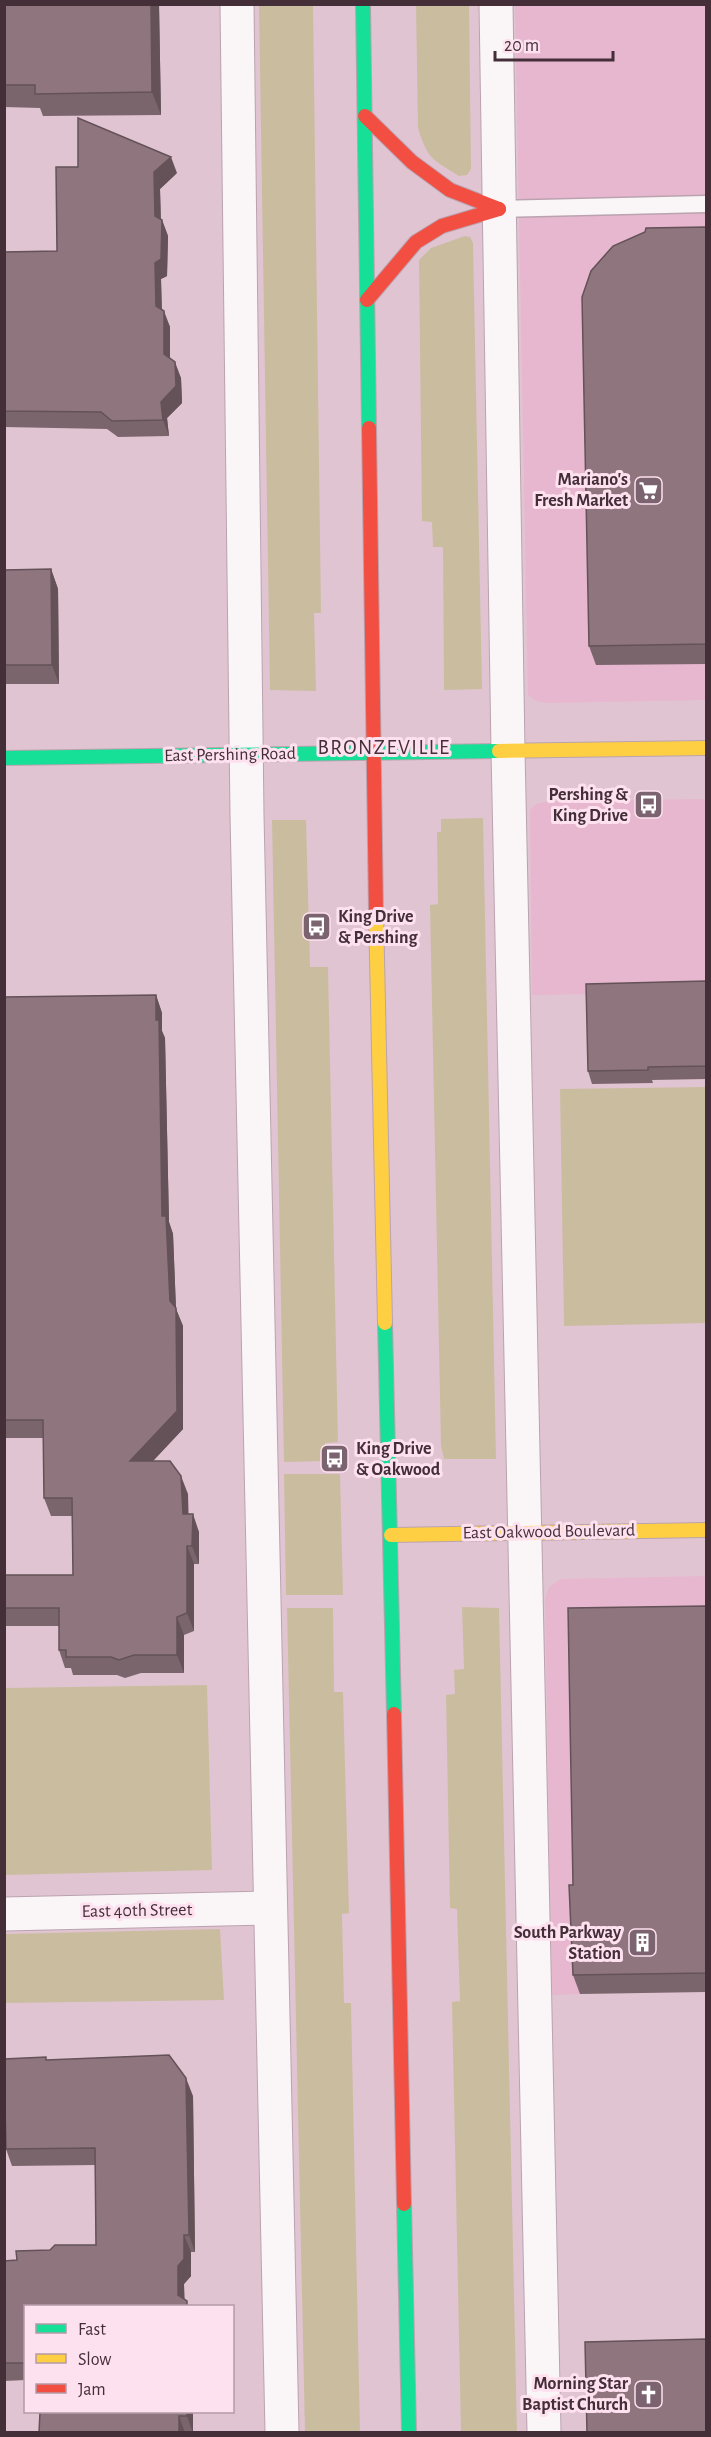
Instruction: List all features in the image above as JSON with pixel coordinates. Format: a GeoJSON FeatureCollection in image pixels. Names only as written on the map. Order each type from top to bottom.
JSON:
{"type":"FeatureCollection","features":[{"type":"Feature","properties":{"kind":"street"},"geometry":{"type":"LineString","coordinates":[[237,4],[246,755],[282,2433]]}},
{"type":"Feature","properties":{"kind":"street"},"geometry":{"type":"LineString","coordinates":[[363,4],[373,753],[409,2433]]}},
{"type":"Feature","properties":{"kind":"street"},"geometry":{"type":"LineString","coordinates":[[496,4],[508,751],[544,2433]]}},
{"type":"Feature","properties":{"kind":"street"},"geometry":{"type":"LineString","coordinates":[[364,116],[412,162],[450,190],[499,209]]}},
{"type":"Feature","properties":{"kind":"street"},"geometry":{"type":"LineString","coordinates":[[367,300],[417,242],[442,226],[499,209]]}},
{"type":"Feature","properties":{"kind":"street","name":"East Pershing Road"},"geometry":{"type":"LineString","coordinates":[[4,758],[706,748]]}},
{"type":"Feature","properties":{"kind":"street","name":"East Oakwood Boulevard"},"geometry":{"type":"LineString","coordinates":[[390,1535],[706,1530]]}},
{"type":"Feature","properties":{"kind":"street","name":"East 40th Street"},"geometry":{"type":"LineString","coordinates":[[4,1914],[269,1908]]}},
{"type":"Feature","properties":{"kind":"lane"},"geometry":{"type":"LineString","coordinates":[[499,209],[706,204]]}},
{"type":"Feature","properties":{"kind":"shaded area"},"geometry":{"type":"Polygon","coordinates":[[[259,5],[313,5],[321,613],[314,613],[316,691],[270,690],[259,5]]]}},
{"type":"Feature","properties":{"kind":"shaded area"},"geometry":{"type":"Polygon","coordinates":[[[416,5],[469,5],[471,169],[467,175],[459,176],[432,158],[418,128],[416,5]]]}},
{"type":"Feature","properties":{"kind":"shaded area"},"geometry":{"type":"Polygon","coordinates":[[[515,5],[706,5],[706,700],[548,703],[536,701],[528,695],[515,5]]]}},
{"type":"Feature","properties":{"kind":"shaded area"},"geometry":{"type":"Polygon","coordinates":[[[465,236],[470,237],[473,243],[482,689],[444,690],[443,547],[433,547],[432,522],[422,521],[419,260],[431,248],[465,236]]]}},
{"type":"Feature","properties":{"kind":"shaded area"},"geometry":{"type":"Polygon","coordinates":[[[706,799],[706,992],[532,995],[530,810],[536,804],[549,801],[706,799]]]}},
{"type":"Feature","properties":{"kind":"shaded area"},"geometry":{"type":"Polygon","coordinates":[[[483,818],[496,1459],[444,1459],[441,1446],[430,905],[438,904],[437,832],[441,832],[441,819],[483,818]]]}},
{"type":"Feature","properties":{"kind":"shaded area"},"geometry":{"type":"Polygon","coordinates":[[[272,820],[306,820],[310,967],[328,967],[338,1442],[325,1443],[325,1461],[284,1462],[272,820]]]}},
{"type":"Feature","properties":{"kind":"shaded area"},"geometry":{"type":"Polygon","coordinates":[[[706,1087],[706,1323],[564,1326],[560,1089],[706,1087]]]}},
{"type":"Feature","properties":{"kind":"shaded area"},"geometry":{"type":"Polygon","coordinates":[[[284,1474],[340,1474],[343,1595],[286,1595],[284,1474]]]}},
{"type":"Feature","properties":{"kind":"shaded area"},"geometry":{"type":"Polygon","coordinates":[[[706,1576],[706,1902],[580,1994],[552,1995],[545,1600],[549,1587],[561,1579],[706,1576]]]}},
{"type":"Feature","properties":{"kind":"shaded area"},"geometry":{"type":"Polygon","coordinates":[[[462,1607],[499,1608],[517,2432],[461,2432],[452,2002],[460,2001],[457,1909],[450,1908],[446,1695],[455,1694],[454,1670],[464,1669],[462,1607]]]}},
{"type":"Feature","properties":{"kind":"shaded area"},"geometry":{"type":"Polygon","coordinates":[[[287,1608],[333,1608],[334,1692],[343,1692],[349,1913],[342,1914],[344,2003],[351,2003],[360,2432],[305,2432],[287,1608]]]}},
{"type":"Feature","properties":{"kind":"shaded area"},"geometry":{"type":"Polygon","coordinates":[[[207,1685],[212,1870],[5,1875],[5,1688],[207,1685]]]}},
{"type":"Feature","properties":{"kind":"shaded area"},"geometry":{"type":"Polygon","coordinates":[[[220,1929],[224,2000],[5,2003],[5,1934],[220,1929]]]}},
{"type":"Feature","properties":{"kind":"building"},"geometry":{"type":"Polygon","coordinates":[[[4,4],[151,4],[152,92],[35,94],[35,85],[4,85],[4,4]]]}},
{"type":"Feature","properties":{"kind":"building"},"geometry":{"type":"Polygon","coordinates":[[[78,118],[171,157],[154,172],[155,216],[162,220],[161,259],[155,263],[156,306],[164,311],[164,354],[175,362],[176,386],[161,402],[163,420],[112,421],[101,412],[4,411],[4,252],[57,251],[56,167],[78,167],[78,118]]]}},
{"type":"Feature","properties":{"kind":"building","name":"Mariano's Fresh Market"},"geometry":{"type":"Polygon","coordinates":[[[706,227],[706,644],[589,646],[582,297],[591,271],[613,246],[645,232],[646,228],[706,227]]]}},
{"type":"Feature","properties":{"kind":"building"},"geometry":{"type":"Polygon","coordinates":[[[51,569],[52,665],[4,665],[4,570],[51,569]]]}},
{"type":"Feature","properties":{"kind":"building"},"geometry":{"type":"Polygon","coordinates":[[[706,981],[706,1066],[588,1071],[586,984],[706,981]]]}},
{"type":"Feature","properties":{"kind":"building"},"geometry":{"type":"Polygon","coordinates":[[[156,995],[156,1020],[159,1020],[162,1216],[166,1216],[170,1301],[176,1308],[177,1411],[130,1461],[170,1461],[181,1476],[183,1514],[193,1514],[192,1546],[187,1546],[187,1613],[177,1617],[177,1655],[134,1655],[119,1660],[111,1657],[66,1657],[66,1650],[59,1650],[59,1608],[4,1608],[4,1575],[73,1575],[72,1498],[44,1498],[43,1420],[4,1420],[4,997],[156,995]]]}},
{"type":"Feature","properties":{"kind":"building"},"geometry":{"type":"Polygon","coordinates":[[[706,1606],[706,1973],[573,1975],[569,1885],[573,1885],[568,1608],[706,1606]]]}},
{"type":"Feature","properties":{"kind":"building"},"geometry":{"type":"Polygon","coordinates":[[[169,2055],[186,2078],[189,2235],[184,2235],[184,2259],[178,2266],[178,2295],[187,2301],[187,2305],[24,2305],[24,2363],[4,2363],[4,2261],[17,2260],[16,2251],[50,2250],[55,2245],[96,2245],[95,2148],[6,2149],[4,2059],[46,2057],[46,2060],[169,2055]]]}},
{"type":"Feature","properties":{"kind":"building","name":"Morning Star Baptist Church"},"geometry":{"type":"Polygon","coordinates":[[[706,2339],[706,2433],[587,2433],[585,2342],[706,2339]]]}},
{"type":"Feature","properties":{"kind":"building"},"geometry":{"type":"Polygon","coordinates":[[[40,2413],[187,2413],[187,2416],[179,2416],[179,2433],[39,2433],[40,2413]]]}},
{"type":"Feature","properties":{"kind":"traffic: fast"},"geometry":{"type":"LineString","coordinates":[[363,4],[369,428]]}},
{"type":"Feature","properties":{"kind":"traffic: fast"},"geometry":{"type":"LineString","coordinates":[[4,758],[499,751]]}},
{"type":"Feature","properties":{"kind":"traffic: fast"},"geometry":{"type":"LineString","coordinates":[[385,1323],[394,1714]]}},
{"type":"Feature","properties":{"kind":"traffic: fast"},"geometry":{"type":"LineString","coordinates":[[404,2204],[409,2432]]}},
{"type":"Feature","properties":{"kind":"traffic: slow"},"geometry":{"type":"LineString","coordinates":[[499,751],[706,748]]}},
{"type":"Feature","properties":{"kind":"traffic: slow"},"geometry":{"type":"LineString","coordinates":[[376,913],[385,1323]]}},
{"type":"Feature","properties":{"kind":"traffic: slow"},"geometry":{"type":"LineString","coordinates":[[391,1535],[706,1530]]}},
{"type":"Feature","properties":{"kind":"traffic: jam"},"geometry":{"type":"LineString","coordinates":[[365,116],[412,162],[450,190],[499,209]]}},
{"type":"Feature","properties":{"kind":"traffic: jam"},"geometry":{"type":"LineString","coordinates":[[367,300],[416,242],[442,226],[499,209]]}},
{"type":"Feature","properties":{"kind":"traffic: jam"},"geometry":{"type":"LineString","coordinates":[[369,428],[376,913]]}},
{"type":"Feature","properties":{"kind":"traffic: jam"},"geometry":{"type":"LineString","coordinates":[[394,1714],[404,2204]]}},
{"type":"Feature","properties":{"kind":"place","name":"Mariano's Fresh Market"},"geometry":{"type":"Point","coordinates":[649,490]}},
{"type":"Feature","properties":{"kind":"place","name":"Pershing & King Drive"},"geometry":{"type":"Point","coordinates":[649,805]}},
{"type":"Feature","properties":{"kind":"place","name":"King Drive & Pershing"},"geometry":{"type":"Point","coordinates":[317,927]}},
{"type":"Feature","properties":{"kind":"place","name":"King Drive & Oakwood"},"geometry":{"type":"Point","coordinates":[335,1459]}},
{"type":"Feature","properties":{"kind":"place","name":"South Parkway Station"},"geometry":{"type":"Point","coordinates":[642,1943]}},
{"type":"Feature","properties":{"kind":"place","name":"Morning Star Baptist Church"},"geometry":{"type":"Point","coordinates":[649,2394]}},
{"type":"Feature","properties":{"kind":"district","name":"BRONZEVILLE"},"geometry":{"type":"Point","coordinates":[384,747]}}]}
